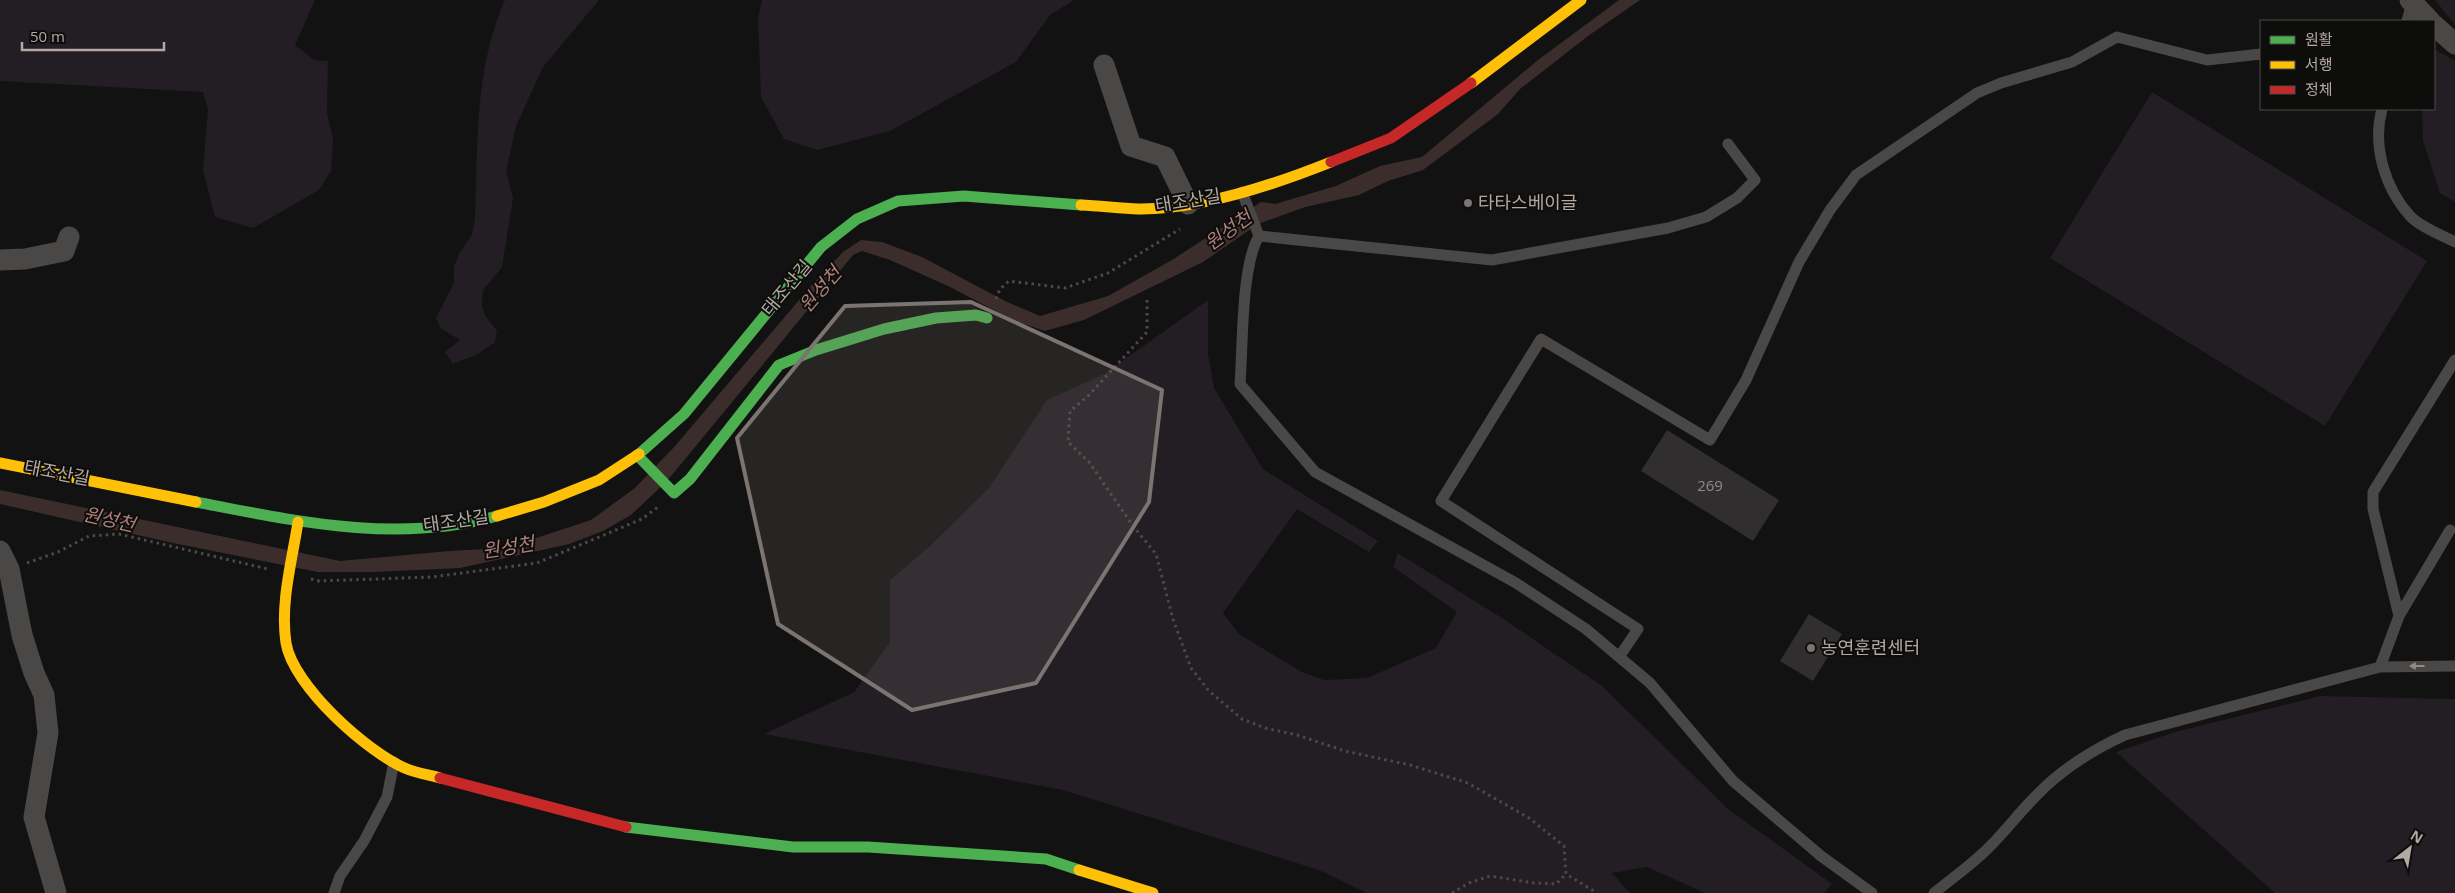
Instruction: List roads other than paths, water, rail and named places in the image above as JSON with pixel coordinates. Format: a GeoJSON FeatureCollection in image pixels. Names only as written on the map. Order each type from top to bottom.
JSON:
{"type":"FeatureCollection","features":[{"type":"Feature","properties":{"kind":"street","name":"태조산길"},"geometry":{"type":"LineString","coordinates":[[0,463],[298,522],[372,530],[437,526],[478,521],[544,502],[598,480],[637,455],[684,414],[821,247],[857,219],[898,201],[964,196],[1140,209],[1244,197],[1390,138],[1469,85],[1581,0]]}},
{"type":"Feature","properties":{"kind":"street"},"geometry":{"type":"LineString","coordinates":[[2410,8],[2428,20]]}},
{"type":"Feature","properties":{"kind":"street"},"geometry":{"type":"LineString","coordinates":[[2435,26],[2455,44]]}},
{"type":"Feature","properties":{"kind":"street"},"geometry":{"type":"LineString","coordinates":[[1104,64],[1131,146],[1165,157],[1188,204]]}},
{"type":"Feature","properties":{"kind":"street"},"geometry":{"type":"LineString","coordinates":[[0,260],[42,257],[64,251],[69,237]]}},
{"type":"Feature","properties":{"kind":"street"},"geometry":{"type":"LineString","coordinates":[[637,455],[672,490],[690,479],[779,364],[816,350],[884,329],[936,318],[976,315],[987,318]]}},
{"type":"Feature","properties":{"kind":"street"},"geometry":{"type":"LineString","coordinates":[[298,522],[289,572],[285,618],[286,645],[300,673],[312,690],[333,713],[362,740],[407,769],[629,828],[793,847],[868,847],[1046,859],[1153,893]]}},
{"type":"Feature","properties":{"kind":"street"},"geometry":{"type":"LineString","coordinates":[[5,560],[22,635],[34,673],[44,695],[48,732],[34,817],[56,893]]}},
{"type":"Feature","properties":{"kind":"lane"},"geometry":{"type":"LineString","coordinates":[[1619,656],[1638,629],[1441,501],[1541,339],[1710,440],[1746,380],[1798,262],[1830,210],[1856,175],[1977,93],[2072,62],[2117,37],[2207,60],[2260,54]]}},
{"type":"Feature","properties":{"kind":"lane"},"geometry":{"type":"LineString","coordinates":[[2382,110],[2379,145],[2383,171],[2395,197],[2413,218],[2455,242]]}},
{"type":"Feature","properties":{"kind":"lane"},"geometry":{"type":"LineString","coordinates":[[1257,232],[1492,260],[1576,246],[1687,222],[1706,216],[1737,198],[1755,180],[1728,144]]}},
{"type":"Feature","properties":{"kind":"lane"},"geometry":{"type":"LineString","coordinates":[[1244,197],[1257,232],[1252,247],[1240,384],[1315,472],[1516,584],[1586,629],[1650,683],[1733,781],[1821,856],[1872,893]]}},
{"type":"Feature","properties":{"kind":"lane"},"geometry":{"type":"LineString","coordinates":[[2399,616],[2373,509],[2373,492],[2455,360]]}},
{"type":"Feature","properties":{"kind":"lane"},"geometry":{"type":"LineString","coordinates":[[2380,667],[2399,616],[2450,530]]}},
{"type":"Feature","properties":{"kind":"lane"},"geometry":{"type":"LineString","coordinates":[[1934,893],[1983,854],[2034,797],[2063,771],[2083,756],[2125,735],[2380,667],[2455,666]]}},
{"type":"Feature","properties":{"kind":"lane"},"geometry":{"type":"LineString","coordinates":[[334,893],[340,876],[364,841],[387,798],[394,762]]}},
{"type":"Feature","properties":{"kind":"water","name":"원성천"},"geometry":{"type":"Polygon","coordinates":[[[1619,0],[1640,0],[1588,36],[1520,89],[1498,114],[1423,170],[1388,181],[1359,195],[1305,207],[1258,224],[1203,262],[1084,320],[1045,331],[1015,321],[948,286],[890,260],[862,251],[853,255],[667,481],[631,515],[603,531],[569,544],[460,568],[374,572],[318,572],[173,543],[0,504],[0,490],[340,561],[506,548],[591,520],[635,488],[675,446],[811,286],[843,252],[861,240],[882,242],[922,257],[1007,302],[1040,316],[1108,296],[1172,260],[1261,202],[1275,204],[1336,186],[1380,166],[1422,157],[1538,60],[1619,0]]]}},
{"type":"Feature","properties":{"kind":"place","name":"타타스베이글"},"geometry":{"type":"Point","coordinates":[1468,203]}},
{"type":"Feature","properties":{"kind":"place","name":"농연훈련센터"},"geometry":{"type":"Point","coordinates":[1811,648]}}]}
